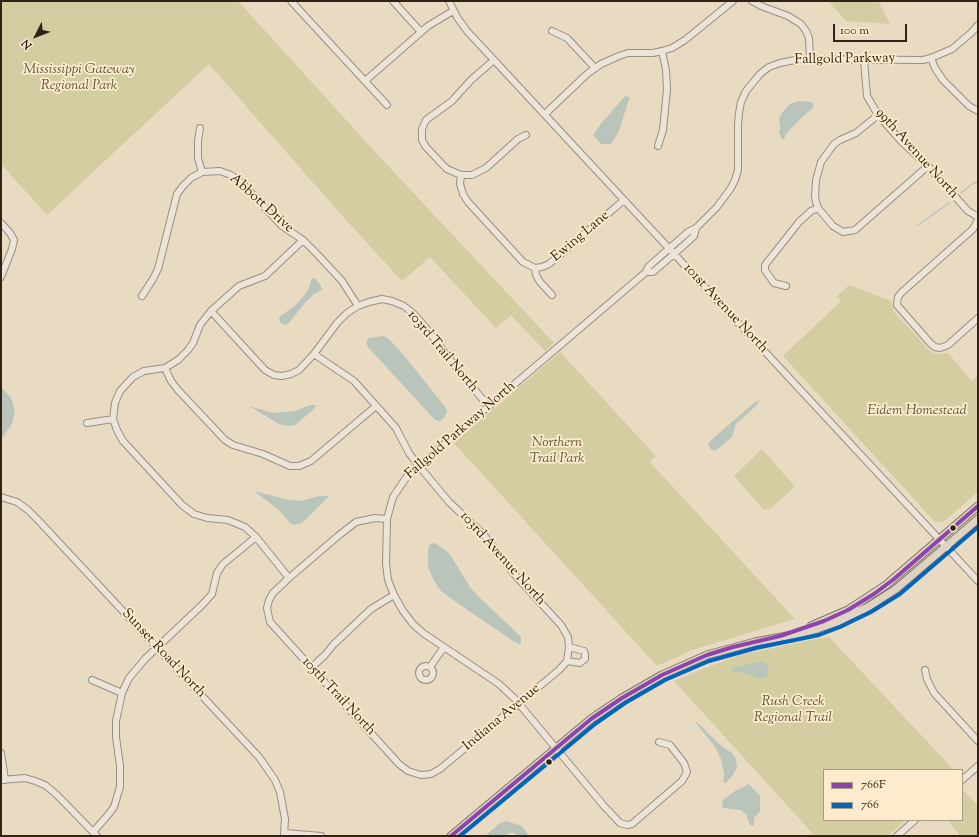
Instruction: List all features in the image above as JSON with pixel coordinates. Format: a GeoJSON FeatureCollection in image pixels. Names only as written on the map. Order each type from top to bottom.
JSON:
{"type":"FeatureCollection","features":[{"type":"Feature","properties":{"kind":"main road"},"geometry":{"type":"LineString","coordinates":[[451,836],[604,709],[662,675],[707,655],[780,636],[824,621],[855,606],[894,579],[978,506]]}},
{"type":"Feature","properties":{"kind":"main road"},"geometry":{"type":"LineString","coordinates":[[780,636],[798,634],[827,626],[868,608],[896,589],[978,519]]}},
{"type":"Feature","properties":{"kind":"street"},"geometry":{"type":"LineString","coordinates":[[291,1],[387,104]]}},
{"type":"Feature","properties":{"kind":"street"},"geometry":{"type":"LineString","coordinates":[[393,1],[421,32]]}},
{"type":"Feature","properties":{"kind":"street","name":"101st Avenue North"},"geometry":{"type":"LineString","coordinates":[[449,1],[460,22],[494,60],[978,581]]}},
{"type":"Feature","properties":{"kind":"street"},"geometry":{"type":"LineString","coordinates":[[545,114],[595,68],[609,59],[623,54],[662,51],[672,48],[685,40],[733,1]]}},
{"type":"Feature","properties":{"kind":"street"},"geometry":{"type":"LineString","coordinates":[[752,1],[788,16],[801,24],[809,38],[810,60]]}},
{"type":"Feature","properties":{"kind":"street"},"geometry":{"type":"LineString","coordinates":[[365,81],[421,32],[434,22],[453,11]]}},
{"type":"Feature","properties":{"kind":"street","name":"Fallgold Parkway"},"geometry":{"type":"LineString","coordinates":[[696,228],[717,207],[735,180],[739,160],[739,113],[746,92],[760,74],[770,67],[790,60],[923,60],[952,49],[978,25]]}},
{"type":"Feature","properties":{"kind":"street"},"geometry":{"type":"LineString","coordinates":[[552,31],[567,38],[595,68]]}},
{"type":"Feature","properties":{"kind":"street"},"geometry":{"type":"LineString","coordinates":[[658,146],[663,130],[666,95],[666,70],[662,51]]}},
{"type":"Feature","properties":{"kind":"street"},"geometry":{"type":"LineString","coordinates":[[931,58],[935,68],[943,80],[968,106],[978,111]]}},
{"type":"Feature","properties":{"kind":"street"},"geometry":{"type":"LineString","coordinates":[[494,60],[471,80],[452,101],[426,120],[423,124],[421,134],[422,140],[426,147],[447,169],[461,175],[472,175],[486,168],[518,139],[526,135]]}},
{"type":"Feature","properties":{"kind":"street","name":"99th Avenue North"},"geometry":{"type":"LineString","coordinates":[[864,60],[864,75],[867,96],[878,115],[902,142],[928,166],[965,208],[978,217]]}},
{"type":"Feature","properties":{"kind":"street"},"geometry":{"type":"LineString","coordinates":[[878,115],[856,133],[840,140],[828,150],[821,162],[816,180],[815,196],[818,208],[837,229],[844,232],[855,230],[928,166]]}},
{"type":"Feature","properties":{"kind":"street"},"geometry":{"type":"LineString","coordinates":[[142,296],[158,268],[177,194],[191,178],[202,172],[198,158],[200,128]]}},
{"type":"Feature","properties":{"kind":"street","name":"Abbott Drive"},"geometry":{"type":"LineString","coordinates":[[202,172],[220,171],[231,175],[242,183],[282,226],[303,240],[342,281],[358,306]]}},
{"type":"Feature","properties":{"kind":"street"},"geometry":{"type":"LineString","coordinates":[[461,175],[460,184],[462,194],[468,202],[523,262],[535,268],[536,276],[552,295]]}},
{"type":"Feature","properties":{"kind":"street","name":"Ewing Lane"},"geometry":{"type":"LineString","coordinates":[[535,268],[549,264],[624,200]]}},
{"type":"Feature","properties":{"kind":"street"},"geometry":{"type":"LineString","coordinates":[[786,286],[774,283],[765,270],[765,265],[799,222],[811,211],[818,208]]}},
{"type":"Feature","properties":{"kind":"street"},"geometry":{"type":"LineString","coordinates":[[978,220],[973,229],[898,297],[896,306],[931,344],[940,348],[948,345],[978,318]]}},
{"type":"Feature","properties":{"kind":"street"},"geometry":{"type":"LineString","coordinates":[[1,223],[14,240],[1,277]]}},
{"type":"Feature","properties":{"kind":"street","name":"Fallgold Parkway North"},"geometry":{"type":"LineString","coordinates":[[660,742],[670,745],[684,763],[687,772],[682,781],[632,824],[627,825],[620,823],[499,684],[423,633],[413,624],[403,611],[388,580],[386,564],[387,519],[394,497],[408,476],[646,272],[648,266],[688,232],[696,228]]}},
{"type":"Feature","properties":{"kind":"street","name":"Fallgold Parkway North"},"geometry":{"type":"LineString","coordinates":[[646,272],[653,272],[674,254],[694,236],[696,228]]}},
{"type":"Feature","properties":{"kind":"street"},"geometry":{"type":"LineString","coordinates":[[303,240],[265,276],[239,286],[211,311],[200,325],[193,343],[178,360],[165,368],[144,371],[133,377],[120,391],[115,403],[114,419],[117,430],[123,441],[182,505],[194,514],[207,518],[228,520],[245,527],[256,537],[289,578],[356,522],[375,518],[387,519]]}},
{"type":"Feature","properties":{"kind":"street","name":"103rd Trail North"},"geometry":{"type":"LineString","coordinates":[[211,311],[258,364],[265,370],[282,376],[291,374],[298,370],[314,354],[337,323],[347,313],[358,306],[370,302],[382,299],[392,301],[404,306],[414,314],[489,407]]}},
{"type":"Feature","properties":{"kind":"street","name":"103rd Avenue North"},"geometry":{"type":"LineString","coordinates":[[314,354],[354,381],[396,428],[409,453],[448,502],[484,535],[515,575],[561,625],[568,637],[569,647]]}},
{"type":"Feature","properties":{"kind":"street"},"geometry":{"type":"LineString","coordinates":[[165,368],[171,381],[178,390],[225,440],[232,445],[263,454],[290,466],[298,466],[311,461],[376,406]]}},
{"type":"Feature","properties":{"kind":"street"},"geometry":{"type":"LineString","coordinates":[[87,423],[114,419]]}},
{"type":"Feature","properties":{"kind":"street","name":"Sunset Road North"},"geometry":{"type":"LineString","coordinates":[[1,497],[17,502],[33,514],[268,768],[275,780],[284,806],[285,835]]}},
{"type":"Feature","properties":{"kind":"street"},"geometry":{"type":"LineString","coordinates":[[1,753],[3,780],[25,778],[45,785],[57,795],[95,834],[114,807],[120,787],[120,766],[116,737],[116,721],[122,693],[130,678],[138,666],[212,594],[217,573],[223,564],[256,537]]}},
{"type":"Feature","properties":{"kind":"street","name":"105th Trail North"},"geometry":{"type":"LineString","coordinates":[[289,578],[273,593],[269,600],[267,608],[270,622],[399,764],[408,772],[421,775]]}},
{"type":"Feature","properties":{"kind":"street"},"geometry":{"type":"LineString","coordinates":[[311,668],[371,609],[394,595]]}},
{"type":"Feature","properties":{"kind":"street"},"geometry":{"type":"LineString","coordinates":[[430,668],[444,647]]}},
{"type":"Feature","properties":{"kind":"street"},"geometry":{"type":"LineString","coordinates":[[569,647],[584,651],[585,659],[580,664],[567,661],[569,647]]}},
{"type":"Feature","properties":{"kind":"street","name":"Indiana Avenue"},"geometry":{"type":"LineString","coordinates":[[421,775],[430,774],[440,769],[559,670],[567,661]]}},
{"type":"Feature","properties":{"kind":"street"},"geometry":{"type":"LineString","coordinates":[[925,670],[927,679],[934,693],[978,740]]}},
{"type":"Feature","properties":{"kind":"street"},"geometry":{"type":"LineString","coordinates":[[92,680],[122,693]]}},
{"type":"Feature","properties":{"kind":"street"},"geometry":{"type":"LineString","coordinates":[[963,779],[978,766]]}},
{"type":"Feature","properties":{"kind":"street"},"geometry":{"type":"LineString","coordinates":[[901,835],[914,821]]}},
{"type":"Feature","properties":{"kind":"street"},"geometry":{"type":"LineString","coordinates":[[285,835],[322,836]]}},
{"type":"Feature","properties":{"kind":"green space","name":"Mississippi Gateway Regional Park"},"geometry":{"type":"Polygon","coordinates":[[[1,1],[238,1],[377,154],[554,343],[545,351],[511,315],[496,328],[430,257],[402,281],[344,218],[209,64],[47,215],[1,164],[1,1]]]}},
{"type":"Feature","properties":{"kind":"green space"},"geometry":{"type":"Polygon","coordinates":[[[828,1],[878,1],[890,24],[846,21],[828,1]]]}},
{"type":"Feature","properties":{"kind":"green space","name":"Eidem Homestead"},"geometry":{"type":"Polygon","coordinates":[[[849,285],[891,301],[894,312],[930,351],[935,354],[948,353],[972,381],[978,375],[978,492],[943,522],[935,522],[783,356],[841,301],[837,296],[849,285]]]}},
{"type":"Feature","properties":{"kind":"green space","name":"Northern Trail Park"},"geometry":{"type":"Polygon","coordinates":[[[560,352],[656,456],[650,462],[795,619],[692,650],[657,666],[454,443],[560,352]]]}},
{"type":"Feature","properties":{"kind":"green space"},"geometry":{"type":"Polygon","coordinates":[[[762,449],[795,487],[770,509],[763,509],[734,476],[762,449]]]}},
{"type":"Feature","properties":{"kind":"green space","name":"Rush Creek Regional Trail"},"geometry":{"type":"Polygon","coordinates":[[[829,637],[953,769],[823,769],[823,821],[905,821],[887,836],[815,836],[674,681],[740,655],[829,637]]]}},
{"type":"Feature","properties":{"kind":"green space"},"geometry":{"type":"Polygon","coordinates":[[[963,790],[978,806],[978,836],[961,836],[948,821],[963,821],[963,790]]]}},
{"type":"Feature","properties":{"kind":"shaded area"},"geometry":{"type":"Polygon","coordinates":[[[625,96],[630,97],[618,133],[611,144],[601,144],[593,135],[625,96]]]}},
{"type":"Feature","properties":{"kind":"shaded area"},"geometry":{"type":"Polygon","coordinates":[[[799,101],[813,103],[813,108],[786,134],[784,140],[779,132],[779,119],[790,104],[799,101]]]}},
{"type":"Feature","properties":{"kind":"shaded area"},"geometry":{"type":"Polygon","coordinates":[[[312,278],[316,279],[322,290],[314,294],[304,304],[288,324],[283,325],[280,322],[279,317],[296,305],[307,292],[312,278]]]}},
{"type":"Feature","properties":{"kind":"shaded area"},"geometry":{"type":"Polygon","coordinates":[[[384,336],[389,339],[406,358],[446,408],[447,411],[444,418],[440,421],[435,420],[367,346],[366,343],[369,338],[384,336]]]}},
{"type":"Feature","properties":{"kind":"shaded area"},"geometry":{"type":"Polygon","coordinates":[[[1,387],[11,398],[15,411],[12,424],[1,439],[1,387]]]}},
{"type":"Feature","properties":{"kind":"shaded area"},"geometry":{"type":"Polygon","coordinates":[[[760,400],[756,406],[736,424],[732,437],[715,451],[710,449],[708,444],[710,441],[755,402],[760,400]]]}},
{"type":"Feature","properties":{"kind":"shaded area"},"geometry":{"type":"Polygon","coordinates":[[[311,405],[316,405],[314,409],[295,425],[288,426],[279,424],[249,406],[273,413],[294,411],[311,405]]]}},
{"type":"Feature","properties":{"kind":"shaded area"},"geometry":{"type":"Polygon","coordinates":[[[254,491],[289,500],[301,501],[319,496],[329,496],[302,523],[294,525],[291,524],[279,510],[254,491]]]}},
{"type":"Feature","properties":{"kind":"shaded area"},"geometry":{"type":"Polygon","coordinates":[[[435,543],[449,553],[470,587],[521,637],[521,643],[519,644],[513,641],[441,591],[434,581],[428,567],[428,549],[430,544],[435,543]]]}},
{"type":"Feature","properties":{"kind":"shaded area"},"geometry":{"type":"Polygon","coordinates":[[[763,661],[769,668],[767,676],[762,679],[732,671],[732,668],[763,661]]]}},
{"type":"Feature","properties":{"kind":"shaded area"},"geometry":{"type":"Polygon","coordinates":[[[697,722],[720,745],[732,753],[736,759],[737,768],[726,783],[723,782],[724,774],[721,759],[715,747],[696,723],[697,722]]]}},
{"type":"Feature","properties":{"kind":"shaded area"},"geometry":{"type":"Polygon","coordinates":[[[749,784],[760,796],[760,811],[754,818],[754,826],[750,825],[746,814],[741,810],[723,808],[722,805],[723,800],[735,791],[749,784]]]}},
{"type":"Feature","properties":{"kind":"shaded area"},"geometry":{"type":"Polygon","coordinates":[[[506,821],[522,826],[528,834],[527,836],[519,836],[514,833],[509,833],[504,836],[485,836],[499,824],[506,821]]]}},
{"type":"Feature","properties":{"kind":"waterway"},"geometry":{"type":"LineString","coordinates":[[961,193],[973,183],[978,182]]}},
{"type":"Feature","properties":{"kind":"waterway"},"geometry":{"type":"LineString","coordinates":[[917,226],[949,203]]}},
{"type":"Feature","properties":{"kind":"transit line","name":"766F"},"geometry":{"type":"LineString","coordinates":[[451,836],[591,719],[622,698],[662,675],[707,655],[780,636],[824,621],[848,610],[874,594],[894,579],[978,506]]}},
{"type":"Feature","properties":{"kind":"transit line","name":"766"},"geometry":{"type":"LineString","coordinates":[[460,836],[595,724],[625,703],[665,680],[709,661],[756,648],[819,635],[871,612],[900,594],[978,527]]}}]}
